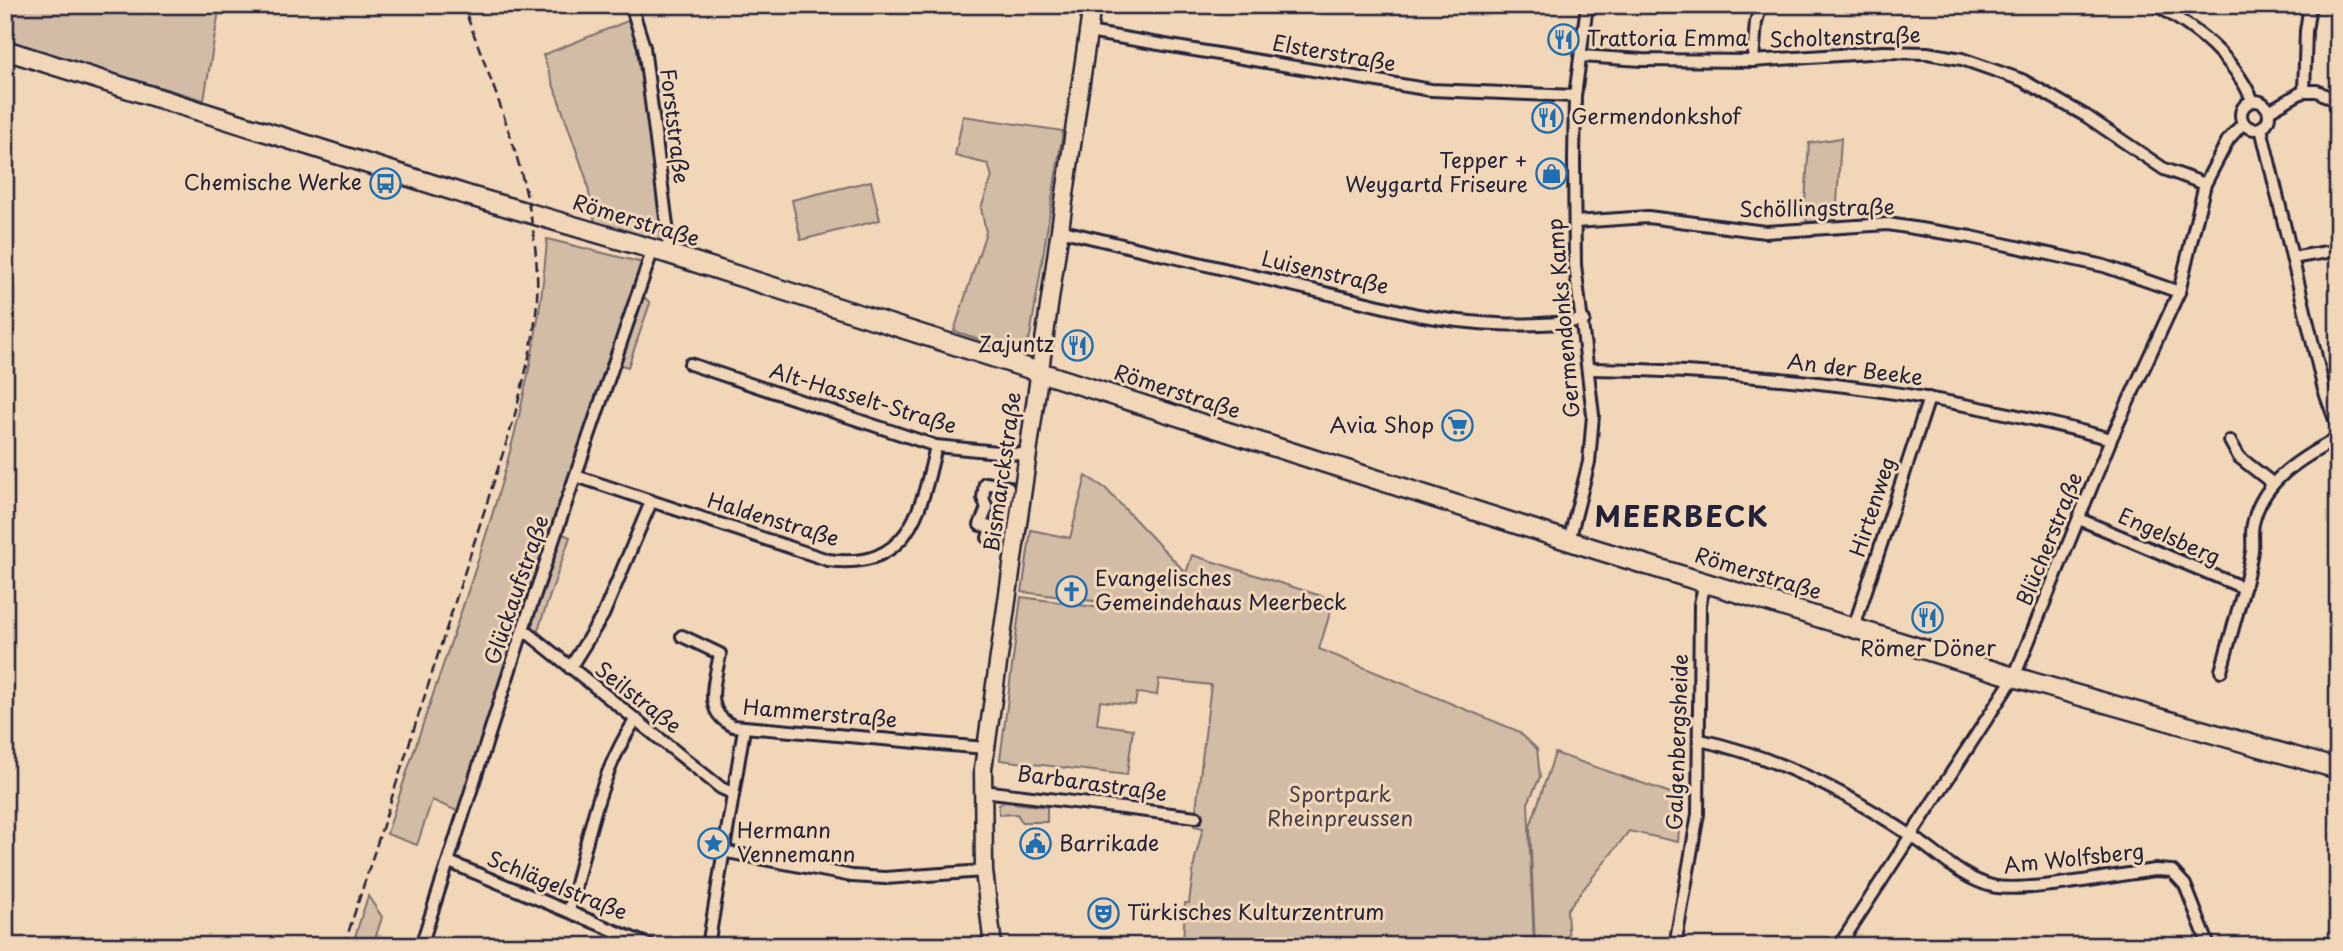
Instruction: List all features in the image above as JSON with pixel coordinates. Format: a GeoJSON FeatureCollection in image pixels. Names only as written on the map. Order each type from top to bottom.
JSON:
{"type":"FeatureCollection","features":[{"type":"Feature","properties":{"kind":"main road","name":"Bismarckstraße"},"geometry":{"type":"LineString","coordinates":[[993,946],[984,871],[982,791],[985,748],[1092,5]]}},
{"type":"Feature","properties":{"kind":"main road","name":"Römerstraße"},"geometry":{"type":"LineString","coordinates":[[5,50],[470,196],[659,251],[1569,541],[2014,677],[2338,769]]}},
{"type":"Feature","properties":{"kind":"street","name":"Forststraße"},"geometry":{"type":"LineString","coordinates":[[631,5],[644,47],[669,241],[659,251]]}},
{"type":"Feature","properties":{"kind":"street","name":"Germendonks Kamp"},"geometry":{"type":"LineString","coordinates":[[1569,541],[1589,462],[1593,415],[1590,369],[1575,265],[1575,96],[1587,5]]}},
{"type":"Feature","properties":{"kind":"street"},"geometry":{"type":"LineString","coordinates":[[1753,61],[1760,5]]}},
{"type":"Feature","properties":{"kind":"street"},"geometry":{"type":"LineString","coordinates":[[2156,5],[2208,38],[2238,73],[2253,101]]}},
{"type":"Feature","properties":{"kind":"street"},"geometry":{"type":"LineString","coordinates":[[2304,91],[2306,31],[2310,5]]}},
{"type":"Feature","properties":{"kind":"street","name":"Elsterstraße"},"geometry":{"type":"LineString","coordinates":[[1088,32],[1431,90],[1575,96]]}},
{"type":"Feature","properties":{"kind":"street","name":"Scholtenstraße"},"geometry":{"type":"LineString","coordinates":[[1581,56],[1642,60],[1753,61],[1883,52],[1927,53],[1962,59],[2022,80],[2086,116],[2164,169],[2205,184]]}},
{"type":"Feature","properties":{"kind":"street"},"geometry":{"type":"LineString","coordinates":[[2269,111],[2304,91],[2316,92],[2338,102]]}},
{"type":"Feature","properties":{"kind":"street"},"geometry":{"type":"LineString","coordinates":[[2253,101],[2261,102],[2269,111],[2268,122],[2261,128],[2255,129],[2243,123],[2242,109],[2253,101]]}},
{"type":"Feature","properties":{"kind":"street","name":"Blücherstraße"},"geometry":{"type":"LineString","coordinates":[[1839,946],[2014,677],[2111,439],[2179,292],[2205,184],[2228,140],[2243,123]]}},
{"type":"Feature","properties":{"kind":"street"},"geometry":{"type":"LineString","coordinates":[[2261,128],[2324,390],[2338,428]]}},
{"type":"Feature","properties":{"kind":"street","name":"Schöllingstraße"},"geometry":{"type":"LineString","coordinates":[[1575,222],[1648,216],[1765,232],[1888,225],[1971,237],[2104,266],[2179,292]]}},
{"type":"Feature","properties":{"kind":"street","name":"Luisenstraße"},"geometry":{"type":"LineString","coordinates":[[1059,230],[1445,320],[1509,326],[1584,320]]}},
{"type":"Feature","properties":{"kind":"street"},"geometry":{"type":"LineString","coordinates":[[2292,258],[2338,250]]}},
{"type":"Feature","properties":{"kind":"street","name":"Glückaufstraße"},"geometry":{"type":"LineString","coordinates":[[421,946],[523,629],[659,251]]}},
{"type":"Feature","properties":{"kind":"street","name":"Alt-Hasselt-Straße"},"geometry":{"type":"LineString","coordinates":[[690,364],[936,446],[1028,455]]}},
{"type":"Feature","properties":{"kind":"street","name":"An der Beeke"},"geometry":{"type":"LineString","coordinates":[[1590,369],[1674,370],[1929,398],[2023,414],[2111,439]]}},
{"type":"Feature","properties":{"kind":"street","name":"Hirtenweg"},"geometry":{"type":"LineString","coordinates":[[1854,627],[1929,398]]}},
{"type":"Feature","properties":{"kind":"street","name":"Engelsberg"},"geometry":{"type":"LineString","coordinates":[[2221,671],[2244,588],[2257,508],[2272,483],[2305,456],[2338,438]]}},
{"type":"Feature","properties":{"kind":"street"},"geometry":{"type":"LineString","coordinates":[[2230,441],[2239,457],[2272,483]]}},
{"type":"Feature","properties":{"kind":"street","name":"Haldenstraße"},"geometry":{"type":"LineString","coordinates":[[576,476],[828,560],[863,560],[885,552],[910,530],[923,501],[936,446]]}},
{"type":"Feature","properties":{"kind":"street"},"geometry":{"type":"LineString","coordinates":[[985,483],[1008,487],[1001,540],[988,538],[991,527],[980,525],[986,508],[985,483]]}},
{"type":"Feature","properties":{"kind":"street"},"geometry":{"type":"LineString","coordinates":[[569,668],[603,615],[651,502]]}},
{"type":"Feature","properties":{"kind":"street","name":"Engelsberg"},"geometry":{"type":"LineString","coordinates":[[2079,519],[2244,588]]}},
{"type":"Feature","properties":{"kind":"street","name":"Galgenbergsheide"},"geometry":{"type":"LineString","coordinates":[[1675,946],[1698,814],[1700,604],[1705,582]]}},
{"type":"Feature","properties":{"kind":"street","name":"Seilstraße"},"geometry":{"type":"LineString","coordinates":[[523,629],[721,788],[732,793]]}},
{"type":"Feature","properties":{"kind":"street","name":"Hammerstraße"},"geometry":{"type":"LineString","coordinates":[[682,636],[720,654],[712,693],[714,711],[724,722],[744,729],[985,748]]}},
{"type":"Feature","properties":{"kind":"street"},"geometry":{"type":"LineString","coordinates":[[569,911],[604,780],[615,753],[635,719]]}},
{"type":"Feature","properties":{"kind":"street"},"geometry":{"type":"LineString","coordinates":[[708,946],[744,729]]}},
{"type":"Feature","properties":{"kind":"street"},"geometry":{"type":"LineString","coordinates":[[1700,740],[1755,754],[1804,775],[1856,801],[1910,834]]}},
{"type":"Feature","properties":{"kind":"street","name":"Barbarastraße"},"geometry":{"type":"LineString","coordinates":[[982,791],[1196,817]]}},
{"type":"Feature","properties":{"kind":"street","name":"Am Wolfsberg"},"geometry":{"type":"LineString","coordinates":[[1910,834],[1961,873],[1993,887],[2017,887],[2156,870],[2172,871],[2185,885],[2209,946]]}},
{"type":"Feature","properties":{"kind":"street"},"geometry":{"type":"LineString","coordinates":[[722,850],[852,876],[885,878],[984,871]]}},
{"type":"Feature","properties":{"kind":"street","name":"Schlägelstraße"},"geometry":{"type":"LineString","coordinates":[[449,862],[651,946]]}},
{"type":"Feature","properties":{"kind":"green space"},"geometry":{"type":"Polygon","coordinates":[[[5,5],[220,5],[204,100],[5,42],[5,5]]]}},
{"type":"Feature","properties":{"kind":"green space"},"geometry":{"type":"Polygon","coordinates":[[[630,20],[639,48],[664,241],[659,243],[596,227],[586,178],[543,55],[630,20]]]}},
{"type":"Feature","properties":{"kind":"green space"},"geometry":{"type":"Polygon","coordinates":[[[963,116],[1063,131],[1030,337],[1024,347],[1015,351],[954,331],[986,232],[981,208],[992,177],[988,164],[955,156],[963,116]]]}},
{"type":"Feature","properties":{"kind":"green space"},"geometry":{"type":"Polygon","coordinates":[[[1841,138],[1836,220],[1808,222],[1804,216],[1809,143],[1841,138]]]}},
{"type":"Feature","properties":{"kind":"green space"},"geometry":{"type":"Polygon","coordinates":[[[871,181],[880,220],[801,240],[792,200],[871,181]]]}},
{"type":"Feature","properties":{"kind":"green space"},"geometry":{"type":"Polygon","coordinates":[[[547,239],[643,263],[459,812],[432,800],[417,845],[387,834],[484,541],[506,466],[525,391],[539,316],[547,239]]]}},
{"type":"Feature","properties":{"kind":"green space"},"geometry":{"type":"Polygon","coordinates":[[[645,298],[650,303],[628,367],[618,364],[639,300],[645,298]]]}},
{"type":"Feature","properties":{"kind":"green space","name":"Sportpark Rheinpreussen"},"geometry":{"type":"Polygon","coordinates":[[[1086,476],[1105,488],[1186,573],[1192,555],[1334,600],[1319,649],[1518,731],[1537,749],[1540,777],[1528,803],[1534,946],[1183,946],[1185,903],[1189,903],[1195,859],[1203,828],[1194,826],[1211,685],[1159,679],[1157,695],[1137,693],[1135,705],[1100,701],[1097,724],[1133,729],[1127,775],[1000,760],[1021,597],[1109,609],[1109,603],[1022,592],[1031,530],[1070,538],[1086,476]]]}},
{"type":"Feature","properties":{"kind":"green space"},"geometry":{"type":"Polygon","coordinates":[[[561,533],[570,537],[538,630],[534,632],[532,618],[561,533]]]}},
{"type":"Feature","properties":{"kind":"green space"},"geometry":{"type":"Polygon","coordinates":[[[1555,753],[1682,797],[1678,842],[1629,831],[1567,910],[1569,946],[1535,946],[1530,827],[1555,753]]]}},
{"type":"Feature","properties":{"kind":"green space"},"geometry":{"type":"Polygon","coordinates":[[[1004,802],[1047,807],[1047,822],[1022,822],[1017,814],[999,815],[999,805],[1004,802]]]}},
{"type":"Feature","properties":{"kind":"green space"},"geometry":{"type":"Polygon","coordinates":[[[368,896],[382,917],[373,946],[352,946],[368,896]]]}},
{"type":"Feature","properties":{"kind":"railway"},"geometry":{"type":"LineString","coordinates":[[344,946],[513,422],[534,331],[537,300],[536,262],[525,187],[503,113],[463,5]]}},
{"type":"Feature","properties":{"kind":"place","name":"Trattoria Emma"},"geometry":{"type":"Point","coordinates":[1564,39]}},
{"type":"Feature","properties":{"kind":"place","name":"Germendonkshof"},"geometry":{"type":"Point","coordinates":[1548,117]}},
{"type":"Feature","properties":{"kind":"place","name":"Tepper + Weygartd Friseure"},"geometry":{"type":"Point","coordinates":[1551,173]}},
{"type":"Feature","properties":{"kind":"place","name":"Chemische Werke"},"geometry":{"type":"Point","coordinates":[385,183]}},
{"type":"Feature","properties":{"kind":"place","name":"Zajuntz"},"geometry":{"type":"Point","coordinates":[1077,345]}},
{"type":"Feature","properties":{"kind":"place","name":"Avia Shop"},"geometry":{"type":"Point","coordinates":[1457,426]}},
{"type":"Feature","properties":{"kind":"place","name":"Evangelisches Gemeindehaus Meerbeck"},"geometry":{"type":"Point","coordinates":[1072,591]}},
{"type":"Feature","properties":{"kind":"place","name":"Römer Döner"},"geometry":{"type":"Point","coordinates":[1928,617]}},
{"type":"Feature","properties":{"kind":"place","name":"Hermann Vennemann"},"geometry":{"type":"Point","coordinates":[714,843]}},
{"type":"Feature","properties":{"kind":"place","name":"Barrikade"},"geometry":{"type":"Point","coordinates":[1036,844]}},
{"type":"Feature","properties":{"kind":"place","name":"Türkisches Kulturzentrum"},"geometry":{"type":"Point","coordinates":[1104,913]}},
{"type":"Feature","properties":{"kind":"district","name":"MEERBECK"},"geometry":{"type":"Point","coordinates":[1682,517]}}]}
